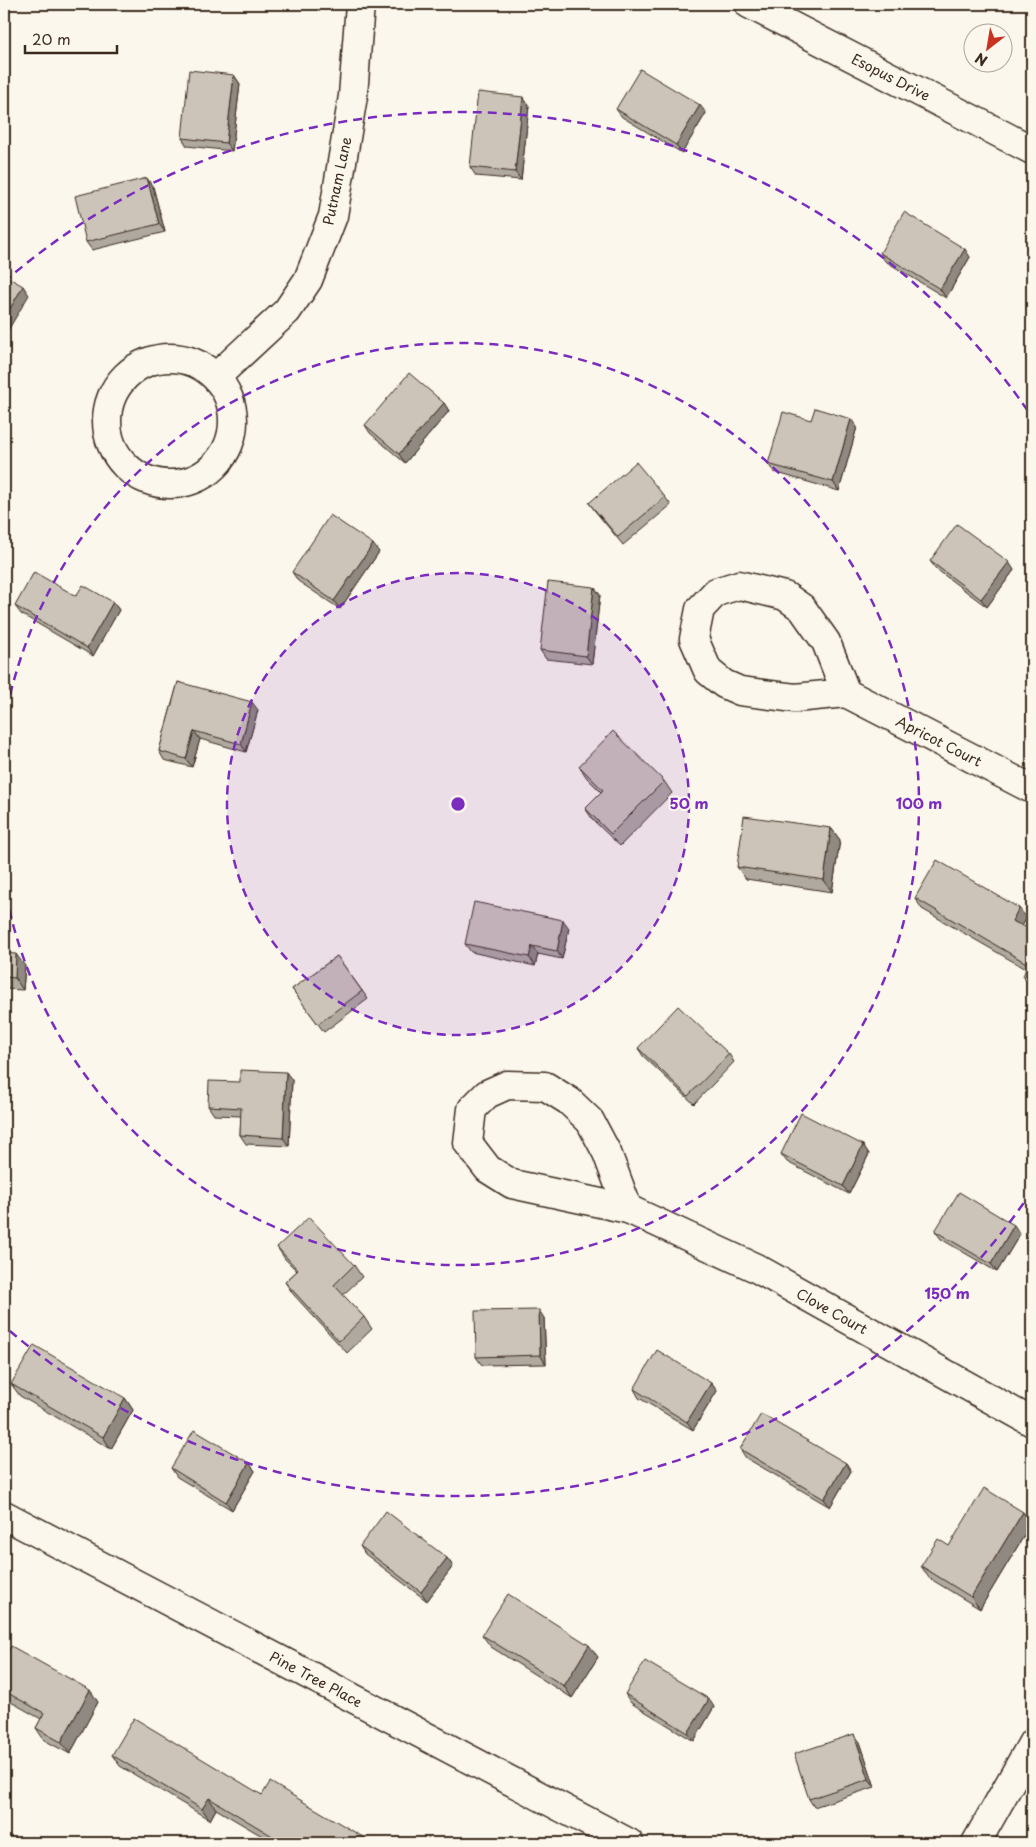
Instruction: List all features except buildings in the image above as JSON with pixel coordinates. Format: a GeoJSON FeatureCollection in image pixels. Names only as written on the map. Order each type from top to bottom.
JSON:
{"type":"FeatureCollection","features":[{"type":"Feature","properties":{"kind":"street","name":"Putnam Lane"},"geometry":{"type":"LineString","coordinates":[[216,377],[287,311],[308,280],[333,216],[353,96],[360,4]]}},
{"type":"Feature","properties":{"kind":"street","name":"Esopus Drive"},"geometry":{"type":"LineString","coordinates":[[749,4],[1032,150]]}},
{"type":"Feature","properties":{"kind":"street"},"geometry":{"type":"LineString","coordinates":[[166,358],[184,359],[201,366],[216,377],[226,392],[232,409],[233,427],[229,444],[220,460],[208,472],[192,481],[174,485],[157,484],[140,478],[125,467],[114,453],[107,436],[106,417],[109,399],[118,383],[131,370],[148,361],[166,358]]}},
{"type":"Feature","properties":{"kind":"street"},"geometry":{"type":"LineString","coordinates":[[739,585],[785,596],[802,608],[826,642],[846,693],[795,698],[740,691],[724,684],[708,671],[694,639],[700,609],[716,592],[739,585]]}},
{"type":"Feature","properties":{"kind":"street","name":"Apricot Court"},"geometry":{"type":"LineString","coordinates":[[846,693],[1032,789]]}},
{"type":"Feature","properties":{"kind":"street","name":"Clove Court"},"geometry":{"type":"LineString","coordinates":[[628,1209],[607,1153],[590,1121],[569,1101],[545,1086],[507,1085],[487,1094],[472,1109],[468,1142],[488,1169],[512,1184],[628,1209],[756,1268],[1032,1422]]}},
{"type":"Feature","properties":{"kind":"street","name":"Pine Tree Place"},"geometry":{"type":"LineString","coordinates":[[4,1515],[629,1843]]}},
{"type":"Feature","properties":{"kind":"street"},"geometry":{"type":"LineString","coordinates":[[976,1843],[1032,1744]]}}]}
